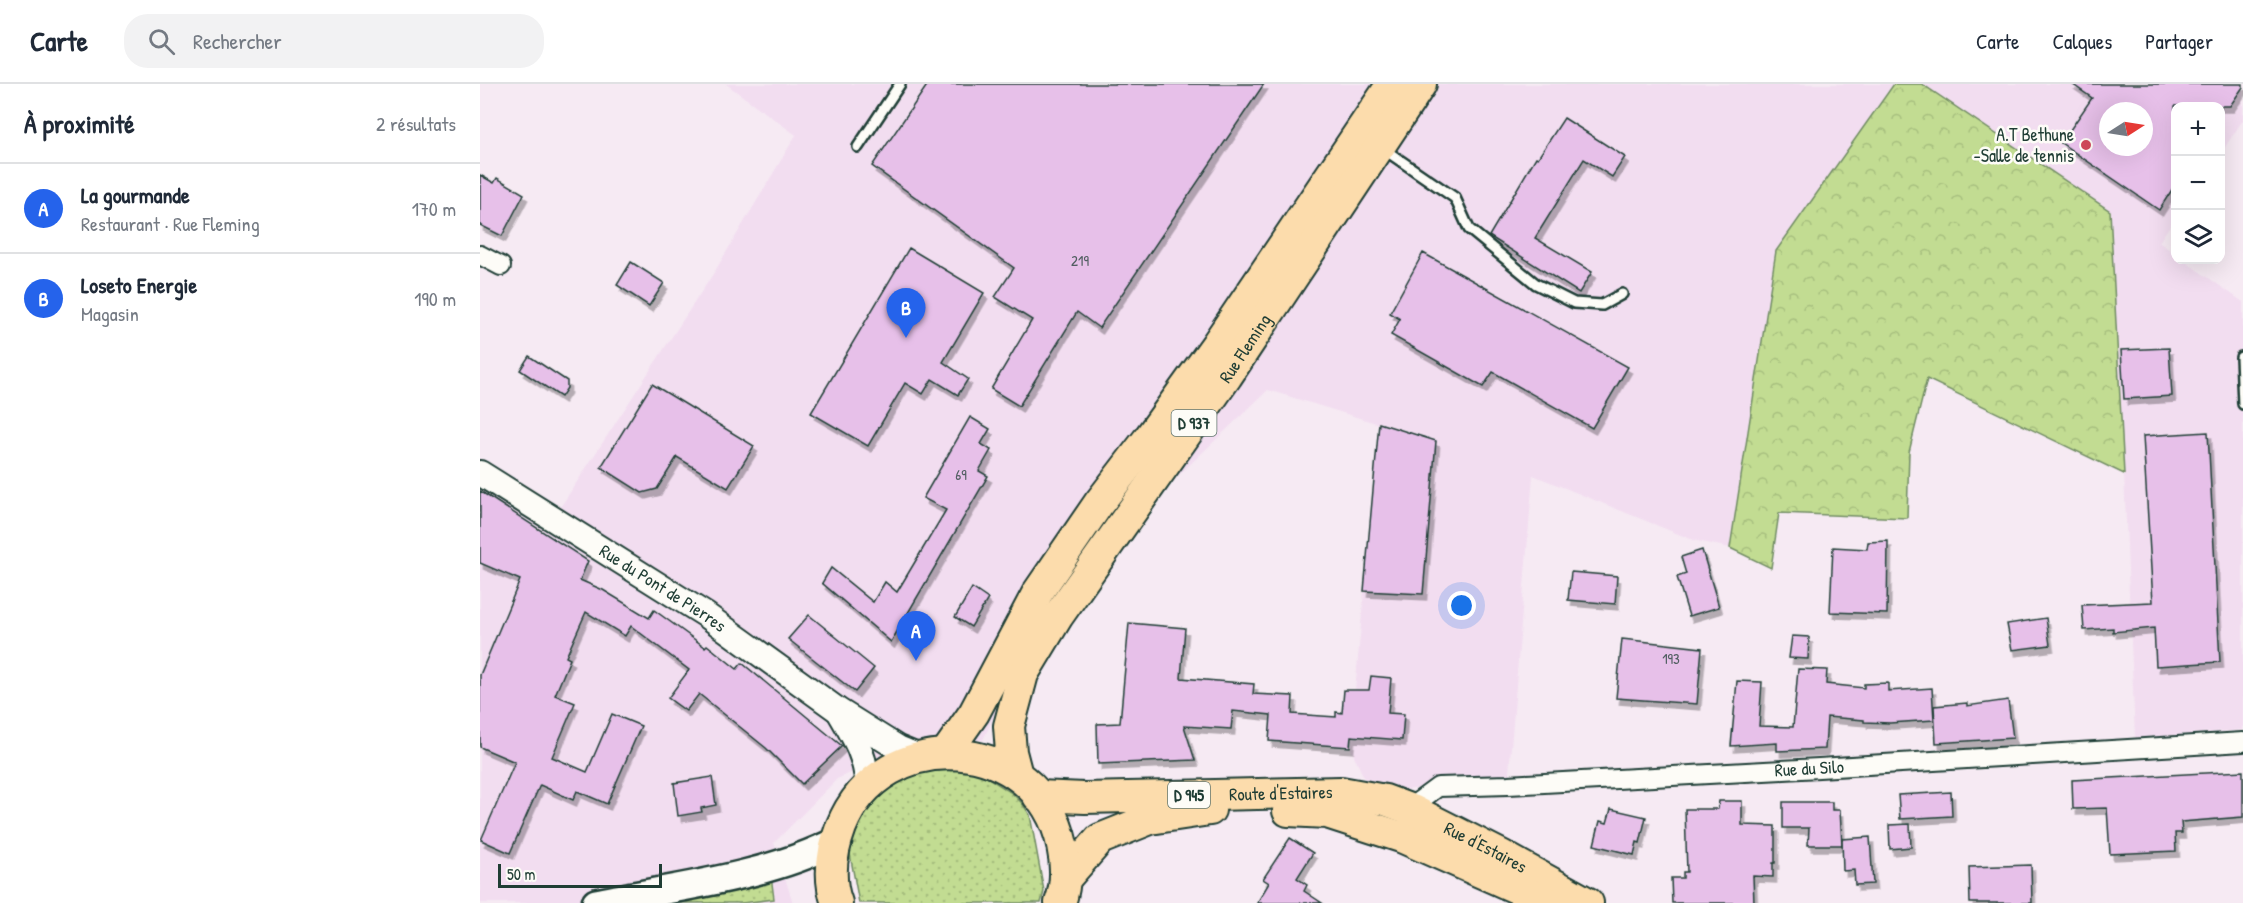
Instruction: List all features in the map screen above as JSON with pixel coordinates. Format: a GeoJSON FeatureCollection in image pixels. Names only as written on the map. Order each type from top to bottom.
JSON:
{"type":"FeatureCollection","features":[{"type":"Feature","properties":{"kind":"main road","name":"Rue Fleming"},"geometry":{"type":"LineString","coordinates":[[933,755],[974,713],[1038,592],[1099,503],[1216,345],[1392,84]]}},
{"type":"Feature","properties":{"kind":"main road","name":"Rue Fleming"},"geometry":{"type":"LineString","coordinates":[[1017,775],[1011,752],[1009,726],[1023,674],[1058,616],[1227,376],[1421,84]]}},
{"type":"Feature","properties":{"kind":"main road"},"geometry":{"type":"LineString","coordinates":[[837,903],[831,870],[835,842],[846,814],[868,786],[881,775],[900,764],[933,755],[979,758],[995,763],[1017,775],[1038,796],[1051,814],[1060,835],[1064,857],[1063,891]]}},
{"type":"Feature","properties":{"kind":"main road","name":"Route d'Estaires"},"geometry":{"type":"LineString","coordinates":[[1038,796],[1085,798],[1341,792],[1385,800],[1412,810]]}},
{"type":"Feature","properties":{"kind":"main road","name":"Route d'Estaires"},"geometry":{"type":"LineString","coordinates":[[1063,891],[1100,838],[1150,819],[1225,808],[1327,813],[1401,837]]}},
{"type":"Feature","properties":{"kind":"main road","name":"Rue d'Estaires"},"geometry":{"type":"LineString","coordinates":[[1412,810],[1477,842],[1588,903]]}},
{"type":"Feature","properties":{"kind":"main road","name":"D 945"},"geometry":{"type":"LineString","coordinates":[[1401,837],[1550,903]]}},
{"type":"Feature","properties":{"kind":"main road"},"geometry":{"type":"LineString","coordinates":[[600,903],[778,864],[816,852],[835,842]]}},
{"type":"Feature","properties":{"kind":"street"},"geometry":{"type":"LineString","coordinates":[[480,255],[501,266]]}},
{"type":"Feature","properties":{"kind":"street","name":"Rue du Pont de Pierres"},"geometry":{"type":"LineString","coordinates":[[480,473],[706,615],[839,711],[898,748],[933,755]]}},
{"type":"Feature","properties":{"kind":"street","name":"Rue du Pont de Pierres"},"geometry":{"type":"LineString","coordinates":[[839,711],[860,747],[867,771],[868,786]]}},
{"type":"Feature","properties":{"kind":"street","name":"Rue du Silo"},"geometry":{"type":"LineString","coordinates":[[1401,837],[1412,810],[1419,801],[1438,787],[1511,785],[2243,742]]}},
{"type":"Feature","properties":{"kind":"lane"},"geometry":{"type":"LineString","coordinates":[[858,147],[900,84]]}},
{"type":"Feature","properties":{"kind":"lane"},"geometry":{"type":"LineString","coordinates":[[1380,147],[1455,198],[1469,229],[1536,284],[1574,303],[1602,305],[1622,294]]}},
{"type":"Feature","properties":{"kind":"lane"},"geometry":{"type":"LineString","coordinates":[[2241,357],[2243,404]]}},
{"type":"Feature","properties":{"kind":"shaded area"},"geometry":{"type":"Polygon","coordinates":[[[726,84],[1894,84],[1776,251],[1730,548],[1693,540],[1533,475],[1508,785],[1370,791],[1350,747],[1379,424],[1268,390],[1048,600],[983,740],[922,740],[837,779],[774,843],[793,903],[480,903],[480,473],[552,520],[715,271],[796,135],[726,84]]]}},
{"type":"Feature","properties":{"kind":"shaded area"},"geometry":{"type":"Polygon","coordinates":[[[1922,84],[2243,84],[2243,120],[2225,147],[2225,102],[2171,102],[2171,224],[2159,242],[2171,251],[2171,264],[2189,264],[2243,302],[2243,730],[2135,738],[2124,474],[2109,211],[1922,84]]]}},
{"type":"Feature","properties":{"kind":"green space"},"geometry":{"type":"Polygon","coordinates":[[[1894,84],[1922,84],[2110,211],[2124,474],[1927,379],[1909,452],[1907,518],[1779,513],[1771,568],[1730,548],[1776,251],[1894,84]]]}},
{"type":"Feature","properties":{"kind":"green space"},"geometry":{"type":"Polygon","coordinates":[[[939,767],[974,772],[987,777],[1012,793],[1022,803],[1030,815],[1044,891],[1041,903],[859,903],[848,843],[865,809],[893,783],[939,767]]]}},
{"type":"Feature","properties":{"kind":"green space"},"geometry":{"type":"Polygon","coordinates":[[[771,876],[774,899],[742,903],[640,903],[771,876]]]}},
{"type":"Feature","properties":{"kind":"building"},"geometry":{"type":"Polygon","coordinates":[[[928,84],[1264,84],[1099,328],[1077,312],[1019,406],[991,389],[1032,320],[995,297],[1014,268],[872,166],[928,84]]]}},
{"type":"Feature","properties":{"kind":"building","name":"A.T Bethune -Salle de tennis"},"geometry":{"type":"Polygon","coordinates":[[[2072,84],[2243,84],[2230,106],[2225,106],[2225,102],[2171,102],[2171,191],[2159,210],[2061,143],[2092,98],[2072,84]]]}},
{"type":"Feature","properties":{"kind":"building"},"geometry":{"type":"Polygon","coordinates":[[[1564,118],[1625,157],[1612,177],[1584,159],[1535,238],[1592,272],[1579,293],[1489,236],[1536,157],[1538,158],[1564,118]]]}},
{"type":"Feature","properties":{"kind":"building"},"geometry":{"type":"Polygon","coordinates":[[[480,175],[494,183],[497,178],[524,194],[502,236],[480,225],[480,175]]]}},
{"type":"Feature","properties":{"kind":"building"},"geometry":{"type":"Polygon","coordinates":[[[909,248],[984,293],[943,362],[968,379],[958,395],[932,379],[923,394],[905,383],[868,446],[811,413],[909,248]]]}},
{"type":"Feature","properties":{"kind":"building"},"geometry":{"type":"Polygon","coordinates":[[[1423,253],[1628,367],[1592,428],[1493,372],[1483,387],[1391,335],[1400,319],[1390,313],[1423,253]]]}},
{"type":"Feature","properties":{"kind":"building"},"geometry":{"type":"Polygon","coordinates":[[[631,262],[664,283],[649,306],[617,285],[631,262]]]}},
{"type":"Feature","properties":{"kind":"building"},"geometry":{"type":"Polygon","coordinates":[[[2169,348],[2172,396],[2124,399],[2121,350],[2169,348]]]}},
{"type":"Feature","properties":{"kind":"building"},"geometry":{"type":"Polygon","coordinates":[[[529,356],[567,381],[567,388],[561,397],[520,370],[529,356]]]}},
{"type":"Feature","properties":{"kind":"building"},"geometry":{"type":"Polygon","coordinates":[[[652,384],[754,446],[728,488],[677,457],[657,489],[642,493],[601,467],[652,384]]]}},
{"type":"Feature","properties":{"kind":"building"},"geometry":{"type":"Polygon","coordinates":[[[970,417],[990,429],[981,444],[991,450],[979,471],[988,476],[891,642],[822,583],[831,568],[873,602],[885,582],[897,592],[946,510],[923,498],[970,417]]]}},
{"type":"Feature","properties":{"kind":"building"},"geometry":{"type":"Polygon","coordinates":[[[1379,423],[1436,441],[1423,594],[1364,591],[1379,423]]]}},
{"type":"Feature","properties":{"kind":"building"},"geometry":{"type":"Polygon","coordinates":[[[2208,432],[2220,662],[2156,666],[2154,628],[2113,632],[2113,628],[2084,630],[2082,605],[2153,602],[2143,436],[2208,432]]]}},
{"type":"Feature","properties":{"kind":"building"},"geometry":{"type":"Polygon","coordinates":[[[480,491],[588,561],[580,580],[603,590],[649,618],[654,610],[705,647],[707,645],[737,669],[742,663],[842,746],[802,784],[766,748],[699,694],[686,711],[668,698],[689,670],[631,626],[625,636],[586,612],[566,657],[570,659],[555,695],[575,703],[552,757],[587,772],[612,714],[641,726],[607,804],[577,791],[573,800],[540,785],[510,853],[481,840],[515,762],[480,747],[480,675],[520,580],[480,563],[480,491]]]}},
{"type":"Feature","properties":{"kind":"building"},"geometry":{"type":"Polygon","coordinates":[[[1888,541],[1887,614],[1830,612],[1833,547],[1867,549],[1868,542],[1888,541]]]}},
{"type":"Feature","properties":{"kind":"building"},"geometry":{"type":"Polygon","coordinates":[[[1702,550],[1719,607],[1689,616],[1677,577],[1686,574],[1681,557],[1702,550]]]}},
{"type":"Feature","properties":{"kind":"building"},"geometry":{"type":"Polygon","coordinates":[[[1571,572],[1617,576],[1615,604],[1568,600],[1571,572]]]}},
{"type":"Feature","properties":{"kind":"building"},"geometry":{"type":"Polygon","coordinates":[[[972,588],[988,599],[971,627],[955,617],[972,588]]]}},
{"type":"Feature","properties":{"kind":"building"},"geometry":{"type":"Polygon","coordinates":[[[809,615],[874,668],[855,692],[788,639],[809,615]]]}},
{"type":"Feature","properties":{"kind":"building"},"geometry":{"type":"Polygon","coordinates":[[[2046,618],[2050,645],[2012,650],[2007,624],[2046,618]]]}},
{"type":"Feature","properties":{"kind":"building"},"geometry":{"type":"Polygon","coordinates":[[[1129,623],[1185,628],[1181,678],[1254,684],[1253,694],[1293,696],[1292,714],[1336,717],[1336,712],[1342,713],[1344,690],[1369,690],[1371,676],[1391,678],[1388,713],[1404,714],[1402,740],[1351,736],[1350,747],[1269,741],[1271,715],[1233,711],[1231,729],[1184,726],[1195,760],[1098,764],[1097,724],[1120,723],[1129,623]]]}},
{"type":"Feature","properties":{"kind":"building"},"geometry":{"type":"Polygon","coordinates":[[[1792,636],[1809,637],[1808,659],[1789,658],[1792,636]]]}},
{"type":"Feature","properties":{"kind":"building"},"geometry":{"type":"Polygon","coordinates":[[[1622,639],[1702,648],[1697,704],[1616,698],[1622,639]]]}},
{"type":"Feature","properties":{"kind":"building"},"geometry":{"type":"Polygon","coordinates":[[[1798,669],[1827,670],[1826,684],[1864,688],[1864,684],[1888,683],[1888,691],[1932,688],[1934,720],[1890,723],[1827,717],[1825,749],[1777,751],[1777,743],[1731,746],[1737,681],[1762,682],[1759,726],[1793,727],[1798,669]]]}},
{"type":"Feature","properties":{"kind":"building"},"geometry":{"type":"Polygon","coordinates":[[[2008,700],[2013,738],[1936,743],[1934,706],[1967,703],[1967,706],[2008,700]]]}},
{"type":"Feature","properties":{"kind":"building"},"geometry":{"type":"Polygon","coordinates":[[[2243,771],[2243,817],[2181,822],[2182,833],[2175,833],[2176,851],[2110,854],[2107,808],[2073,809],[2072,780],[2243,771]]]}},
{"type":"Feature","properties":{"kind":"building"},"geometry":{"type":"Polygon","coordinates":[[[712,777],[716,805],[701,808],[702,812],[678,816],[674,783],[712,777]]]}},
{"type":"Feature","properties":{"kind":"building"},"geometry":{"type":"Polygon","coordinates":[[[1951,792],[1952,816],[1900,819],[1898,795],[1951,792]]]}},
{"type":"Feature","properties":{"kind":"building"},"geometry":{"type":"Polygon","coordinates":[[[1719,801],[1742,801],[1742,825],[1775,826],[1773,877],[1753,876],[1754,903],[1672,903],[1671,878],[1683,878],[1683,872],[1687,872],[1685,809],[1718,809],[1719,801]]]}},
{"type":"Feature","properties":{"kind":"building"},"geometry":{"type":"Polygon","coordinates":[[[1783,802],[1832,802],[1832,810],[1840,810],[1842,845],[1808,845],[1809,828],[1783,828],[1783,802]]]}},
{"type":"Feature","properties":{"kind":"building"},"geometry":{"type":"Polygon","coordinates":[[[1611,809],[1646,817],[1640,843],[1637,842],[1634,855],[1594,845],[1600,821],[1607,823],[1611,809]]]}},
{"type":"Feature","properties":{"kind":"building"},"geometry":{"type":"Polygon","coordinates":[[[1910,824],[1911,847],[1890,849],[1889,825],[1910,824]]]}},
{"type":"Feature","properties":{"kind":"building"},"geometry":{"type":"Polygon","coordinates":[[[1870,837],[1873,884],[1855,885],[1854,870],[1843,871],[1842,839],[1870,837]]]}},
{"type":"Feature","properties":{"kind":"building"},"geometry":{"type":"Polygon","coordinates":[[[1290,838],[1313,853],[1297,878],[1307,885],[1304,891],[1322,903],[1257,903],[1269,883],[1263,879],[1290,838]]]}},
{"type":"Feature","properties":{"kind":"building"},"geometry":{"type":"Polygon","coordinates":[[[2031,865],[2032,903],[1970,903],[1969,867],[2031,865]]]}},
{"type":"Feature","properties":{"kind":"place","name":"A.T Bethune -Salle de tennis"},"geometry":{"type":"Point","coordinates":[2086,145]}},
{"type":"Feature","properties":{"kind":"place","name":"Loseto Energie"},"geometry":{"type":"Point","coordinates":[906,338]}},
{"type":"Feature","properties":{"kind":"place","name":"La gourmande"},"geometry":{"type":"Point","coordinates":[916,661]}}]}
